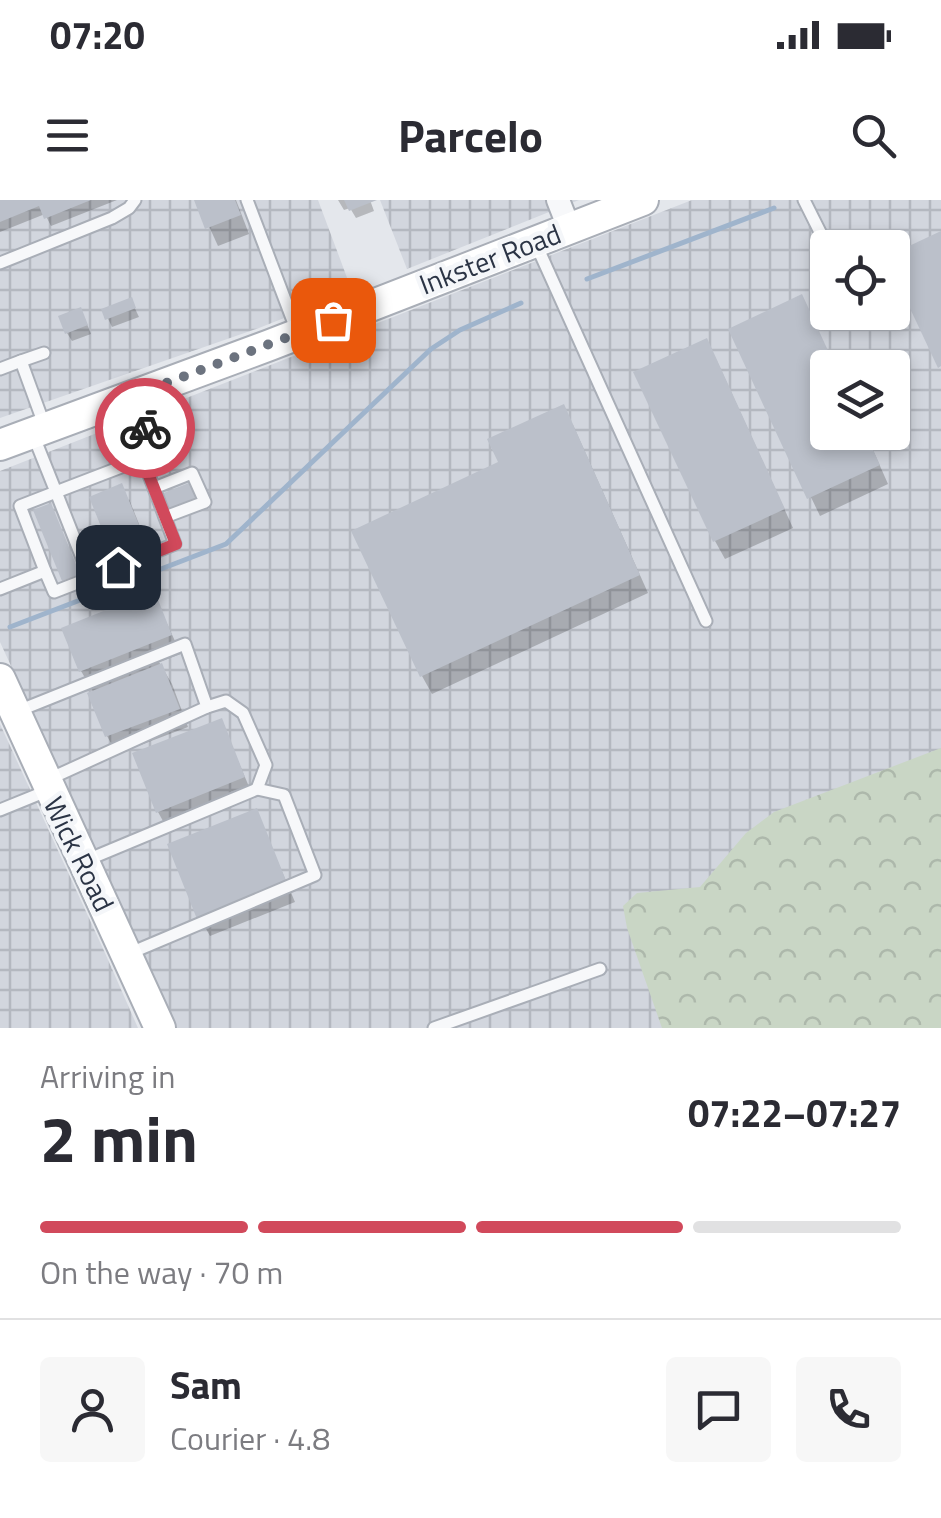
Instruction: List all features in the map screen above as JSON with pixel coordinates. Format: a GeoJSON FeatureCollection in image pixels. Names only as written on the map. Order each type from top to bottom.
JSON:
{"type":"FeatureCollection","features":[{"type":"Feature","properties":{"kind":"street","name":"Inkster Road"},"geometry":{"type":"LineString","coordinates":[[0,445],[534,242],[563,214],[643,200]]}},
{"type":"Feature","properties":{"kind":"street","name":"Wick Road"},"geometry":{"type":"LineString","coordinates":[[0,679],[160,1028]]}},
{"type":"Feature","properties":{"kind":"lane"},"geometry":{"type":"LineString","coordinates":[[0,263],[112,218],[129,208],[134,200]]}},
{"type":"Feature","properties":{"kind":"lane"},"geometry":{"type":"LineString","coordinates":[[247,200],[298,334]]}},
{"type":"Feature","properties":{"kind":"lane"},"geometry":{"type":"LineString","coordinates":[[804,200],[819,230]]}},
{"type":"Feature","properties":{"kind":"lane"},"geometry":{"type":"LineString","coordinates":[[534,242],[706,620]]}},
{"type":"Feature","properties":{"kind":"lane"},"geometry":{"type":"LineString","coordinates":[[0,369],[44,353]]}},
{"type":"Feature","properties":{"kind":"lane"},"geometry":{"type":"LineString","coordinates":[[21,361],[56,492],[70,536],[90,578]]}},
{"type":"Feature","properties":{"kind":"lane"},"geometry":{"type":"LineString","coordinates":[[132,396],[155,454],[142,458],[20,506],[36,528],[37,549],[54,592],[176,544],[142,458]]}},
{"type":"Feature","properties":{"kind":"lane"},"geometry":{"type":"LineString","coordinates":[[154,488],[180,483],[192,474],[205,502],[165,517]]}},
{"type":"Feature","properties":{"kind":"lane"},"geometry":{"type":"LineString","coordinates":[[37,549],[50,544]]}},
{"type":"Feature","properties":{"kind":"lane"},"geometry":{"type":"LineString","coordinates":[[0,588],[58,562]]}},
{"type":"Feature","properties":{"kind":"lane"},"geometry":{"type":"LineString","coordinates":[[14,712],[185,644],[206,707]]}},
{"type":"Feature","properties":{"kind":"lane"},"geometry":{"type":"LineString","coordinates":[[0,810],[206,707],[226,701],[243,713],[266,765],[257,789]]}},
{"type":"Feature","properties":{"kind":"lane"},"geometry":{"type":"LineString","coordinates":[[83,862],[257,789],[284,795],[315,875],[127,954]]}},
{"type":"Feature","properties":{"kind":"lane"},"geometry":{"type":"LineString","coordinates":[[434,1028],[600,969]]}},
{"type":"Feature","properties":{"kind":"shaded area"},"geometry":{"type":"Polygon","coordinates":[[[0,200],[318,200],[352,291],[259,328],[0,418],[0,200]]]}},
{"type":"Feature","properties":{"kind":"shaded area"},"geometry":{"type":"Polygon","coordinates":[[[380,200],[579,200],[407,269],[380,200]]]}},
{"type":"Feature","properties":{"kind":"shaded area"},"geometry":{"type":"Polygon","coordinates":[[[692,200],[941,200],[941,1028],[177,1028],[0,642],[0,471],[692,200]]]}},
{"type":"Feature","properties":{"kind":"shaded area"},"geometry":{"type":"Polygon","coordinates":[[[0,724],[105,953],[138,1028],[0,1028],[0,724]]]}},
{"type":"Feature","properties":{"kind":"green space"},"geometry":{"type":"Polygon","coordinates":[[[941,748],[941,1028],[662,1028],[623,906],[637,893],[700,887],[746,833],[774,812],[941,748]]]}},
{"type":"Feature","properties":{"kind":"building"},"geometry":{"type":"Polygon","coordinates":[[[0,200],[91,200],[44,219],[39,206],[0,222],[0,200]]]}},
{"type":"Feature","properties":{"kind":"building"},"geometry":{"type":"Polygon","coordinates":[[[194,200],[235,200],[241,215],[205,229],[194,200]]]}},
{"type":"Feature","properties":{"kind":"building"},"geometry":{"type":"Polygon","coordinates":[[[344,200],[377,200],[349,211],[344,200]]]}},
{"type":"Feature","properties":{"kind":"building"},"geometry":{"type":"Polygon","coordinates":[[[941,231],[938,368],[910,308],[910,246],[941,231]]]}},
{"type":"Feature","properties":{"kind":"building"},"geometry":{"type":"Polygon","coordinates":[[[802,294],[810,311],[810,330],[819,330],[828,350],[810,350],[810,450],[873,450],[880,465],[807,499],[728,329],[802,294]]]}},
{"type":"Feature","properties":{"kind":"building"},"geometry":{"type":"Polygon","coordinates":[[[132,297],[136,308],[105,320],[101,309],[132,297]]]}},
{"type":"Feature","properties":{"kind":"building"},"geometry":{"type":"Polygon","coordinates":[[[81,307],[88,325],[65,334],[58,316],[81,307]]]}},
{"type":"Feature","properties":{"kind":"building"},"geometry":{"type":"Polygon","coordinates":[[[707,338],[785,509],[713,542],[633,372],[707,338]]]}},
{"type":"Feature","properties":{"kind":"building"},"geometry":{"type":"Polygon","coordinates":[[[564,404],[640,575],[420,677],[351,531],[498,462],[487,439],[564,404]]]}},
{"type":"Feature","properties":{"kind":"building"},"geometry":{"type":"Polygon","coordinates":[[[194,481],[202,500],[169,513],[161,494],[194,481]]]}},
{"type":"Feature","properties":{"kind":"building"},"geometry":{"type":"Polygon","coordinates":[[[122,483],[143,535],[110,549],[89,497],[122,483]]]}},
{"type":"Feature","properties":{"kind":"building"},"geometry":{"type":"Polygon","coordinates":[[[51,503],[80,574],[62,581],[33,510],[51,503]]]}},
{"type":"Feature","properties":{"kind":"building"},"geometry":{"type":"Polygon","coordinates":[[[157,597],[172,635],[79,672],[61,628],[136,598],[138,604],[157,597]]]}},
{"type":"Feature","properties":{"kind":"building"},"geometry":{"type":"Polygon","coordinates":[[[162,663],[180,709],[105,737],[87,693],[162,663]]]}},
{"type":"Feature","properties":{"kind":"building"},"geometry":{"type":"Polygon","coordinates":[[[222,718],[245,777],[156,813],[132,753],[222,718]]]}},
{"type":"Feature","properties":{"kind":"building"},"geometry":{"type":"Polygon","coordinates":[[[257,808],[287,883],[197,919],[167,844],[257,808]]]}},
{"type":"Feature","properties":{"kind":"waterway"},"geometry":{"type":"LineString","coordinates":[[587,279],[774,208]]}},
{"type":"Feature","properties":{"kind":"waterway"},"geometry":{"type":"LineString","coordinates":[[10,627],[226,544],[431,349],[460,330],[521,303]]}},
{"type":"Feature","properties":{"kind":"way so far"},"geometry":{"type":"LineString","coordinates":[[145,428],[132,396],[333,320]]}},
{"type":"Feature","properties":{"kind":"route"},"geometry":{"type":"LineString","coordinates":[[118,567],[176,544],[142,458],[155,454],[145,428]]}}]}
